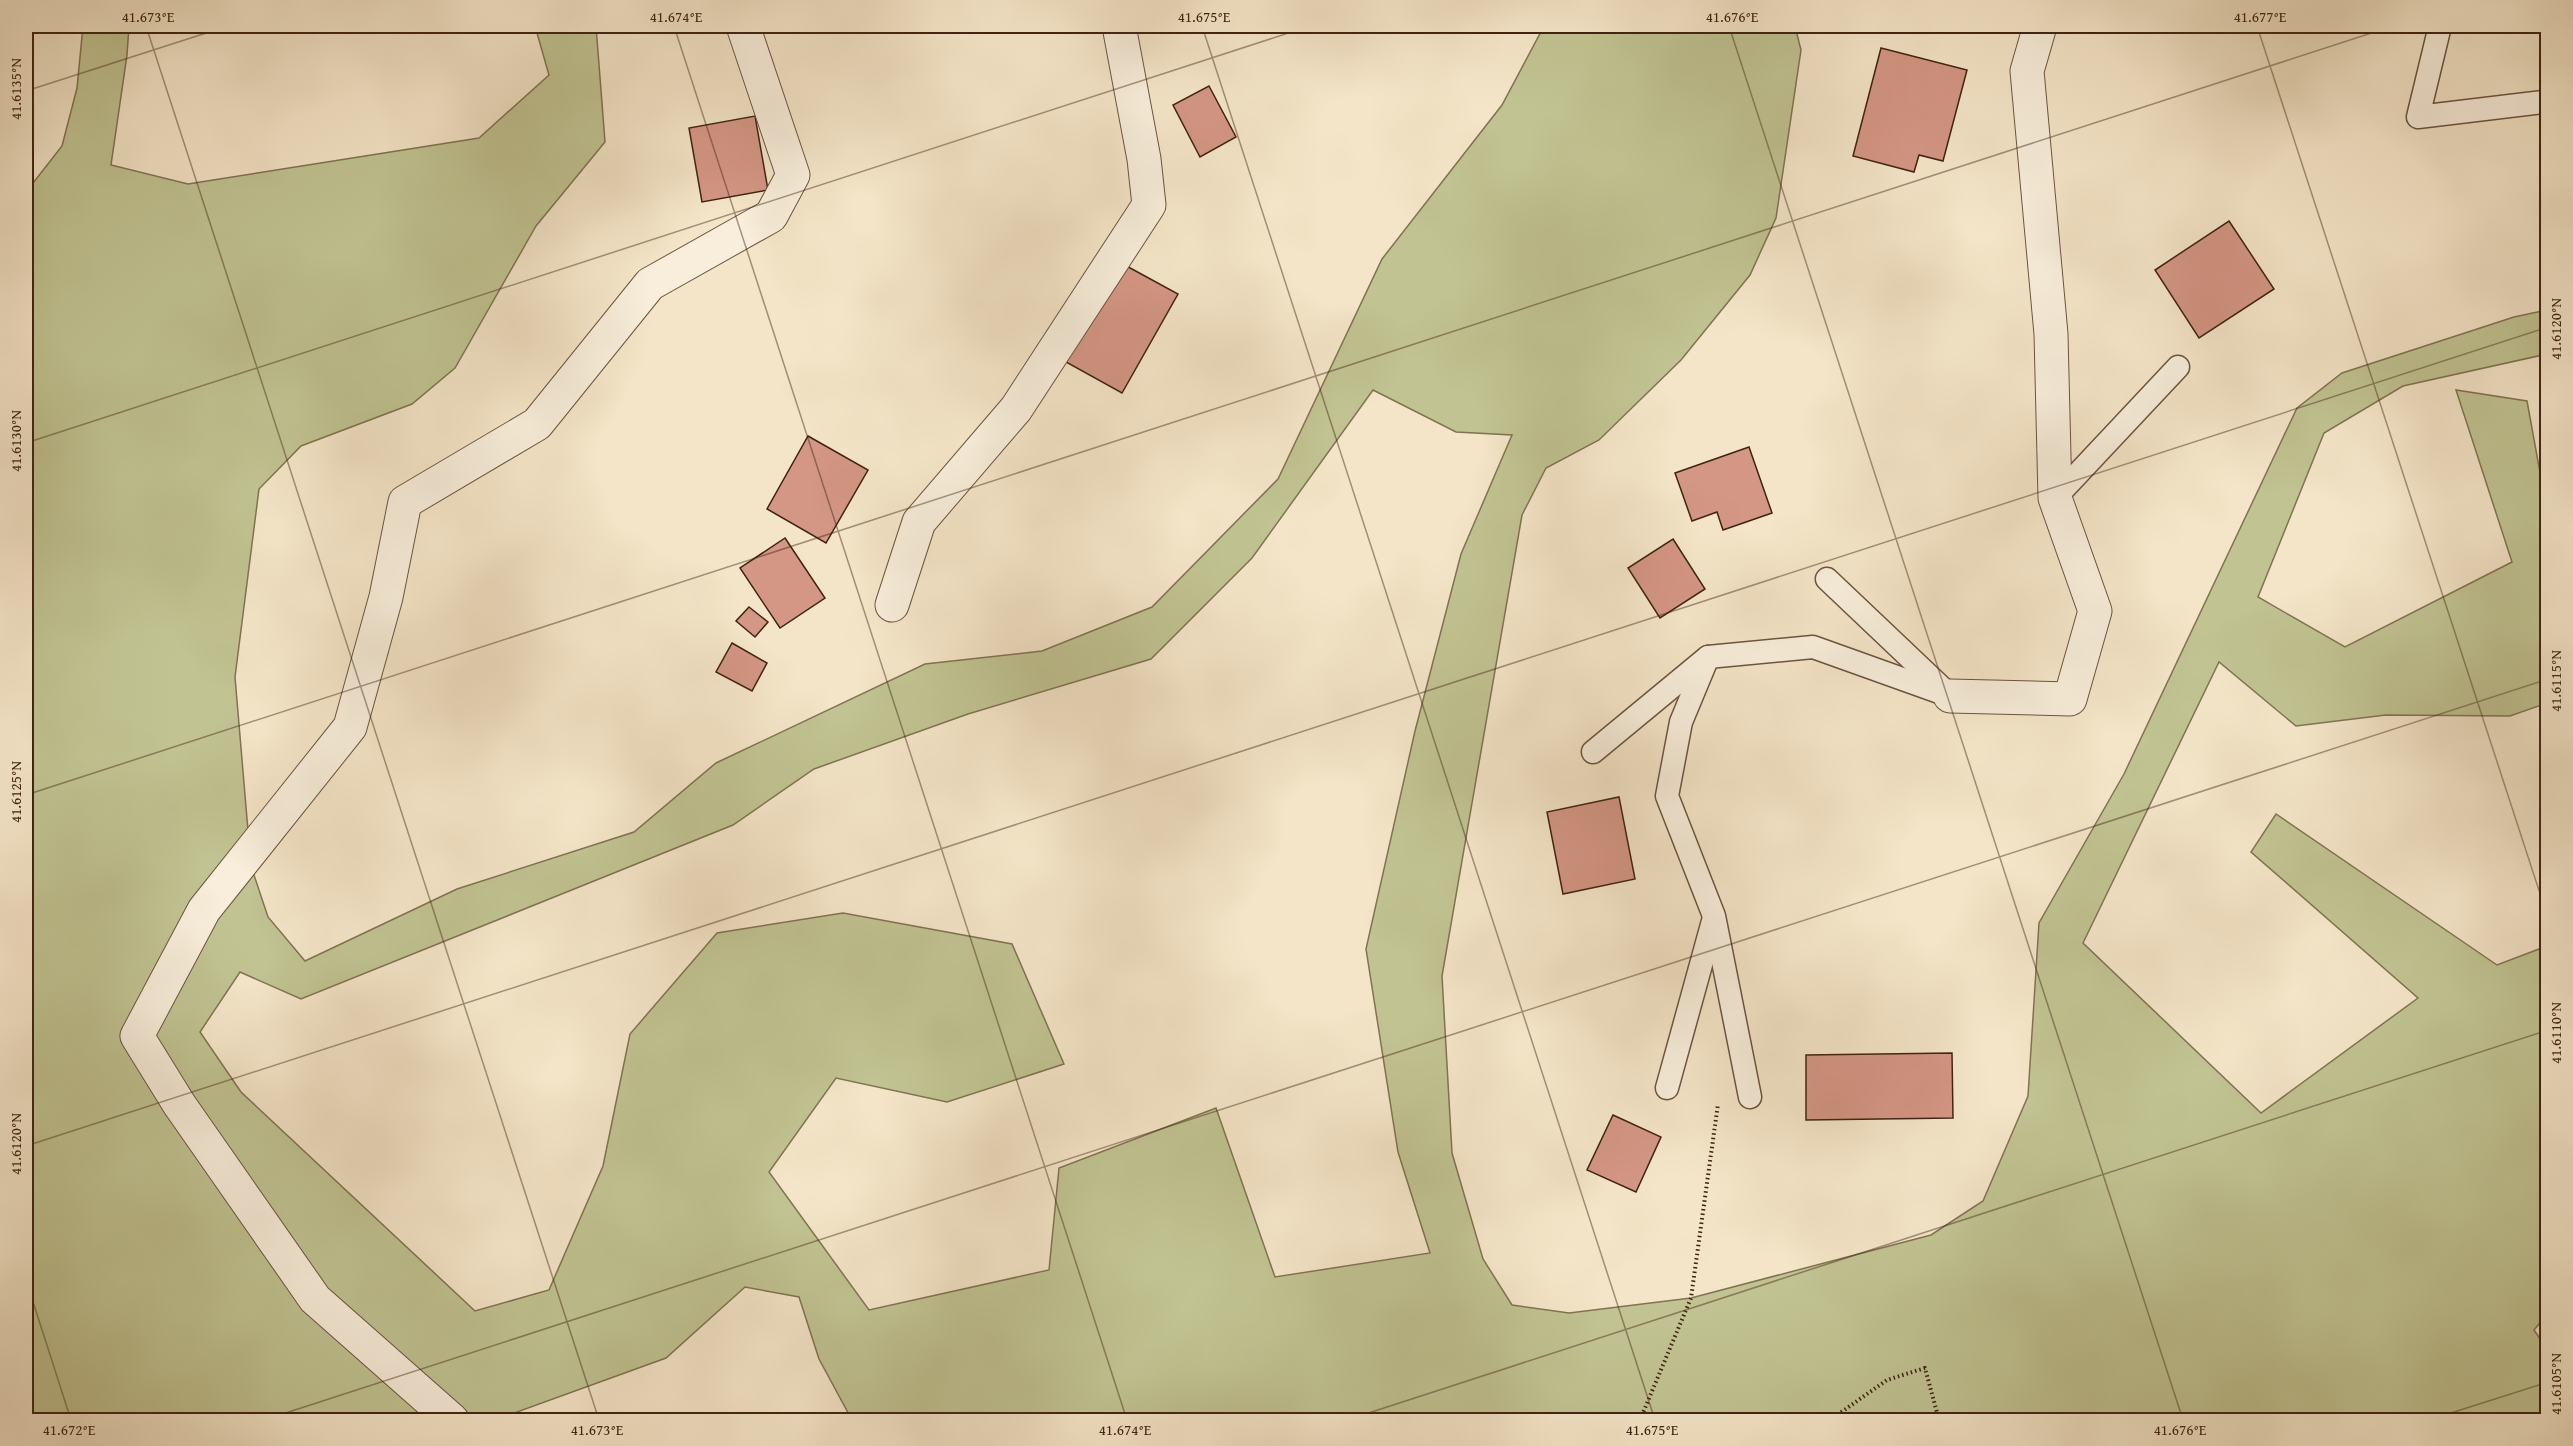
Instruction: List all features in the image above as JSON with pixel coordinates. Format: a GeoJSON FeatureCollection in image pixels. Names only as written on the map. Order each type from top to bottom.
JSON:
{"type":"FeatureCollection","features":[{"type":"Feature","properties":{"kind":"street"},"geometry":{"type":"LineString","coordinates":[[452,1420],[315,1299],[179,1104],[137,1036],[204,910],[351,727],[386,597],[405,502],[537,424],[650,285],[771,216],[793,175],[742,26]]}},
{"type":"Feature","properties":{"kind":"street"},"geometry":{"type":"LineString","coordinates":[[892,605],[919,522],[1016,409],[1149,205],[1144,159],[1119,26]]}},
{"type":"Feature","properties":{"kind":"street"},"geometry":{"type":"LineString","coordinates":[[1950,696],[2070,699],[2096,611],[2055,498],[2051,334],[2026,71],[2040,26]]}},
{"type":"Feature","properties":{"kind":"lane"},"geometry":{"type":"LineString","coordinates":[[2440,26],[2418,117],[2543,102]]}},
{"type":"Feature","properties":{"kind":"lane"},"geometry":{"type":"LineString","coordinates":[[2055,498],[2178,367]]}},
{"type":"Feature","properties":{"kind":"lane"},"geometry":{"type":"LineString","coordinates":[[1827,579],[1950,696]]}},
{"type":"Feature","properties":{"kind":"lane"},"geometry":{"type":"LineString","coordinates":[[1593,752],[1708,657],[1812,647],[1950,696]]}},
{"type":"Feature","properties":{"kind":"lane"},"geometry":{"type":"LineString","coordinates":[[1708,657],[1681,722],[1667,796],[1714,916],[1750,1097]]}},
{"type":"Feature","properties":{"kind":"lane"},"geometry":{"type":"LineString","coordinates":[[1667,1088],[1714,916]]}},
{"type":"Feature","properties":{"kind":"path"},"geometry":{"type":"LineString","coordinates":[[1640,1420],[1691,1298],[1718,1099],[1750,1097]]}},
{"type":"Feature","properties":{"kind":"path"},"geometry":{"type":"LineString","coordinates":[[1830,1420],[1887,1380],[1925,1368],[1939,1420]]}},
{"type":"Feature","properties":{"kind":"green space"},"geometry":{"type":"Polygon","coordinates":[[[83,26],[129,26],[111,165],[188,184],[479,138],[549,75],[535,26],[596,26],[605,142],[536,226],[455,368],[412,404],[301,446],[259,489],[235,677],[251,866],[268,917],[305,961],[457,889],[634,832],[716,763],[925,664],[1042,651],[1152,607],[1278,479],[1382,259],[1502,105],[1544,26],[1795,26],[1801,50],[1776,218],[1750,275],[1681,360],[1599,440],[1546,468],[1522,515],[1442,976],[1452,1153],[1483,1259],[1512,1305],[1569,1313],[1691,1298],[1931,1235],[1983,1201],[2028,1096],[2039,923],[2124,774],[2297,408],[2342,373],[2514,317],[2547,310],[2547,354],[2403,386],[2324,433],[2258,597],[2345,647],[2512,562],[2456,390],[2527,401],[2541,478],[2547,492],[2547,703],[2510,716],[2386,715],[2296,726],[2219,662],[2083,943],[2261,1113],[2418,998],[2251,852],[2276,814],[2497,965],[2547,946],[2548,1313],[2534,1330],[2547,1349],[2547,1420],[852,1420],[819,1359],[799,1297],[745,1287],[666,1358],[495,1420],[26,1420],[26,192],[62,146],[77,88],[83,26]],[[1373,390],[1252,558],[1151,659],[968,714],[814,769],[733,825],[301,999],[240,972],[200,1032],[241,1092],[475,1311],[549,1290],[603,1166],[630,1034],[717,933],[843,913],[1012,944],[1064,1064],[947,1102],[836,1078],[769,1172],[869,1310],[1049,1270],[1059,1168],[1216,1108],[1275,1277],[1430,1253],[1398,1152],[1366,949],[1415,731],[1461,554],[1512,435],[1456,432],[1373,390]]]}},
{"type":"Feature","properties":{"kind":"building"},"geometry":{"type":"Polygon","coordinates":[[[1881,48],[1967,70],[1943,161],[1919,155],[1914,172],[1853,156],[1881,48]]]}},
{"type":"Feature","properties":{"kind":"building"},"geometry":{"type":"Polygon","coordinates":[[[1209,86],[1236,137],[1200,157],[1173,105],[1209,86]]]}},
{"type":"Feature","properties":{"kind":"building"},"geometry":{"type":"Polygon","coordinates":[[[755,116],[768,190],[702,202],[689,128],[755,116]]]}},
{"type":"Feature","properties":{"kind":"building"},"geometry":{"type":"Polygon","coordinates":[[[2229,221],[2274,289],[2199,338],[2155,270],[2229,221]]]}},
{"type":"Feature","properties":{"kind":"building"},"geometry":{"type":"Polygon","coordinates":[[[1121,263],[1178,294],[1122,393],[1066,362],[1121,263]]]}},
{"type":"Feature","properties":{"kind":"building"},"geometry":{"type":"Polygon","coordinates":[[[808,436],[868,470],[826,543],[767,509],[808,436]]]}},
{"type":"Feature","properties":{"kind":"building"},"geometry":{"type":"Polygon","coordinates":[[[1749,447],[1772,513],[1723,530],[1717,512],[1692,521],[1675,473],[1749,447]]]}},
{"type":"Feature","properties":{"kind":"building"},"geometry":{"type":"Polygon","coordinates":[[[785,538],[825,598],[780,628],[740,568],[785,538]]]}},
{"type":"Feature","properties":{"kind":"building"},"geometry":{"type":"Polygon","coordinates":[[[1673,539],[1705,589],[1660,618],[1628,568],[1673,539]]]}},
{"type":"Feature","properties":{"kind":"building"},"geometry":{"type":"Polygon","coordinates":[[[749,607],[768,622],[755,637],[736,621],[749,607]]]}},
{"type":"Feature","properties":{"kind":"building"},"geometry":{"type":"Polygon","coordinates":[[[732,643],[767,663],[752,691],[716,672],[732,643]]]}},
{"type":"Feature","properties":{"kind":"building"},"geometry":{"type":"Polygon","coordinates":[[[1619,797],[1635,879],[1563,894],[1547,812],[1619,797]]]}},
{"type":"Feature","properties":{"kind":"building"},"geometry":{"type":"Polygon","coordinates":[[[1952,1053],[1953,1118],[1806,1120],[1806,1055],[1952,1053]]]}},
{"type":"Feature","properties":{"kind":"building"},"geometry":{"type":"Polygon","coordinates":[[[1613,1115],[1661,1137],[1636,1192],[1587,1170],[1613,1115]]]}}]}
